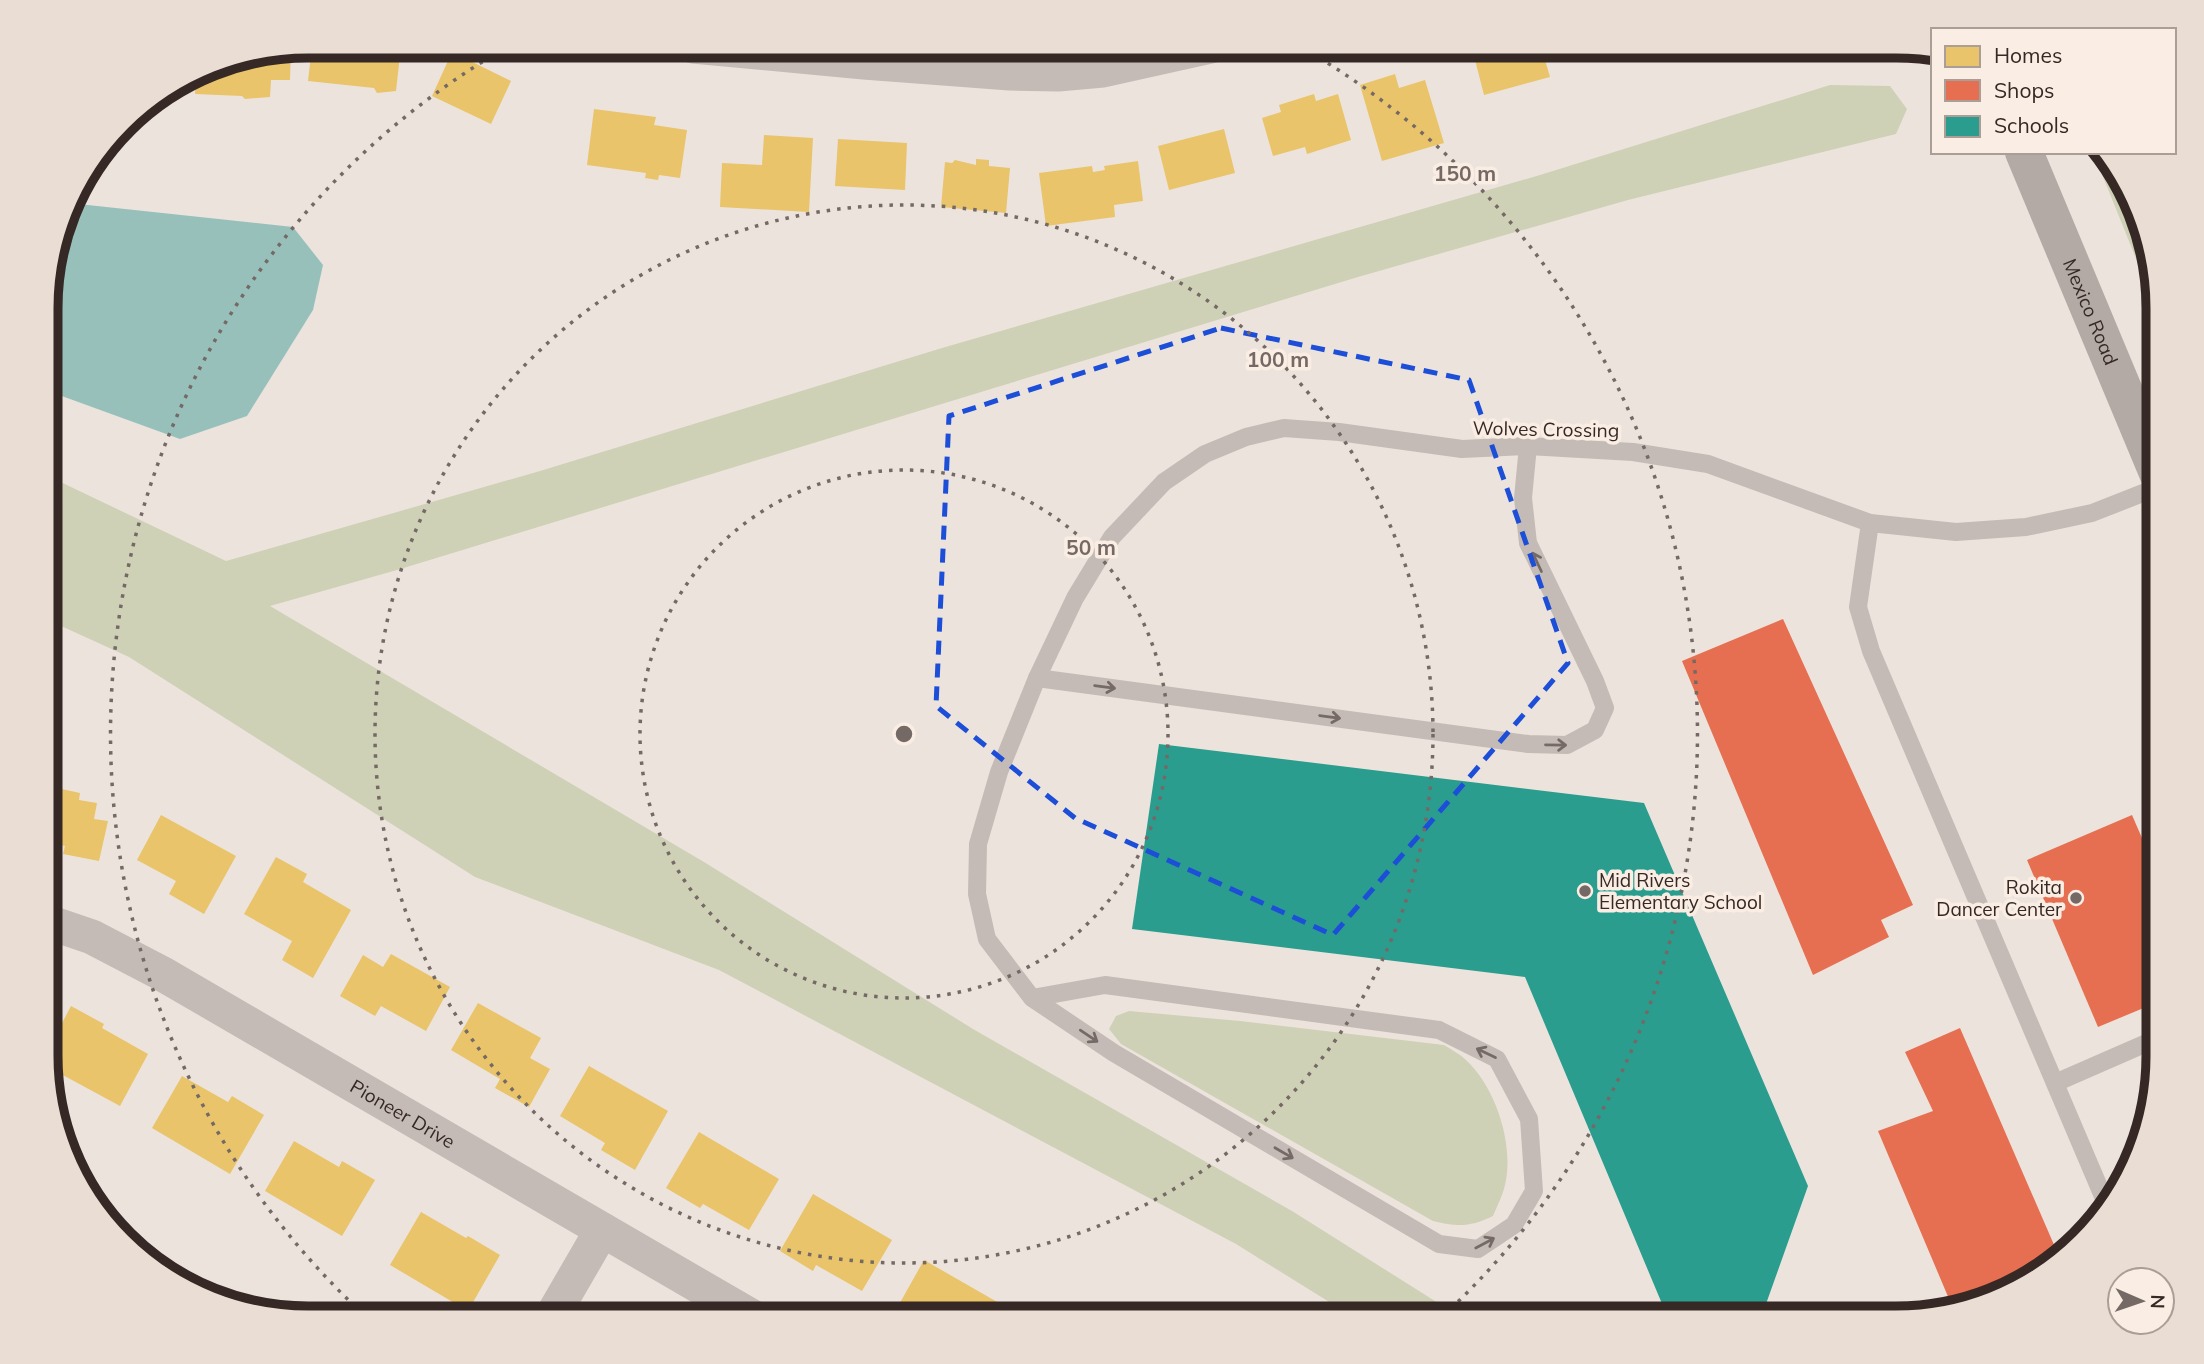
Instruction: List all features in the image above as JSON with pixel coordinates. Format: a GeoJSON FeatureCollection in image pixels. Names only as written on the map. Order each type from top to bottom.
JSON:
{"type":"FeatureCollection","features":[{"type":"Feature","properties":{"kind":"main road","name":"Mexico Road"},"geometry":{"type":"LineString","coordinates":[[2025,154],[2146,444]]}},
{"type":"Feature","properties":{"kind":"street"},"geometry":{"type":"LineString","coordinates":[[825,58],[1010,73],[1058,74],[1103,70],[1157,58]]}},
{"type":"Feature","properties":{"kind":"street","name":"Pioneer Drive"},"geometry":{"type":"LineString","coordinates":[[58,925],[92,937],[161,973],[733,1306]]}},
{"type":"Feature","properties":{"kind":"street"},"geometry":{"type":"LineString","coordinates":[[558,1306],[602,1230]]}},
{"type":"Feature","properties":{"kind":"lane","name":"Wolves Crossing"},"geometry":{"type":"LineString","coordinates":[[1032,998],[1105,985],[1439,1030],[1497,1059],[1529,1119],[1534,1191],[1514,1224],[1478,1249],[1439,1244],[1114,1053],[1032,998],[987,939],[977,894],[978,844],[999,772],[1037,678],[1074,597],[1112,537],[1164,482],[1205,454],[1247,437],[1284,428],[1339,432],[1462,449],[1528,446],[1633,452],[1709,464],[1870,523],[1956,532],[2026,527],[2092,513],[2146,492]]}},
{"type":"Feature","properties":{"kind":"lane"},"geometry":{"type":"LineString","coordinates":[[1037,678],[1528,744],[1567,745],[1595,730],[1605,708],[1595,681],[1528,543],[1523,498],[1528,446]]}},
{"type":"Feature","properties":{"kind":"lane"},"geometry":{"type":"LineString","coordinates":[[1870,523],[1858,607],[1871,651],[2103,1196]]}},
{"type":"Feature","properties":{"kind":"lane"},"geometry":{"type":"LineString","coordinates":[[2055,1083],[2146,1043]]}},
{"type":"Feature","properties":{"kind":"highlighted area"},"geometry":{"type":"Polygon","coordinates":[[[1221,328],[1469,380],[1568,663],[1333,935],[1075,818],[936,706],[949,416],[1221,328]]]}},
{"type":"Feature","properties":{"kind":"green space"},"geometry":{"type":"Polygon","coordinates":[[[1830,85],[1890,86],[1907,109],[1896,134],[1628,200],[1358,277],[397,570],[270,606],[704,862],[973,1029],[1292,1211],[1443,1306],[1336,1306],[1236,1244],[719,970],[475,877],[129,657],[58,625],[58,481],[226,561],[540,471],[942,348],[1540,175],[1830,85]]]}},
{"type":"Feature","properties":{"kind":"green space"},"geometry":{"type":"Polygon","coordinates":[[[2094,154],[2113,183],[2127,212],[2138,243],[2145,280],[2094,154]]]}},
{"type":"Feature","properties":{"kind":"green space"},"geometry":{"type":"Polygon","coordinates":[[[1129,1011],[1444,1045],[1464,1058],[1476,1071],[1500,1116],[1507,1149],[1506,1180],[1493,1216],[1464,1225],[1433,1221],[1121,1044],[1109,1029],[1116,1016],[1129,1011]]]}},
{"type":"Feature","properties":{"kind":"water"},"geometry":{"type":"Polygon","coordinates":[[[81,204],[293,227],[323,265],[313,310],[247,416],[180,439],[58,395],[58,291],[66,243],[81,204]]]}},
{"type":"Feature","properties":{"kind":"building: Homes"},"geometry":{"type":"Polygon","coordinates":[[[291,58],[290,80],[271,80],[270,97],[245,99],[242,96],[195,94],[195,85],[227,71],[291,58]]]}},
{"type":"Feature","properties":{"kind":"building: Homes"},"geometry":{"type":"Polygon","coordinates":[[[311,58],[400,58],[396,91],[377,93],[374,88],[308,81],[311,58]]]}},
{"type":"Feature","properties":{"kind":"building: Homes"},"geometry":{"type":"Polygon","coordinates":[[[449,58],[464,58],[511,81],[491,124],[432,96],[449,58]]]}},
{"type":"Feature","properties":{"kind":"building: Homes"},"geometry":{"type":"Polygon","coordinates":[[[1475,58],[1544,58],[1550,77],[1484,95],[1475,58]]]}},
{"type":"Feature","properties":{"kind":"building: Homes"},"geometry":{"type":"Polygon","coordinates":[[[1395,74],[1399,88],[1425,80],[1444,143],[1382,161],[1360,85],[1395,74]]]}},
{"type":"Feature","properties":{"kind":"building: Homes"},"geometry":{"type":"Polygon","coordinates":[[[1314,94],[1316,101],[1338,94],[1351,140],[1307,154],[1305,147],[1273,156],[1262,118],[1281,112],[1279,105],[1314,94]]]}},
{"type":"Feature","properties":{"kind":"building: Homes"},"geometry":{"type":"Polygon","coordinates":[[[594,109],[656,117],[654,125],[687,130],[680,178],[659,175],[658,180],[645,178],[646,173],[587,165],[594,109]]]}},
{"type":"Feature","properties":{"kind":"building: Homes"},"geometry":{"type":"Polygon","coordinates":[[[1224,129],[1235,173],[1169,190],[1158,146],[1224,129]]]}},
{"type":"Feature","properties":{"kind":"building: Homes"},"geometry":{"type":"Polygon","coordinates":[[[764,135],[813,138],[809,212],[720,207],[722,163],[762,165],[764,135]]]}},
{"type":"Feature","properties":{"kind":"building: Homes"},"geometry":{"type":"Polygon","coordinates":[[[838,139],[907,143],[905,190],[835,186],[838,139]]]}},
{"type":"Feature","properties":{"kind":"building: Homes"},"geometry":{"type":"Polygon","coordinates":[[[976,159],[989,160],[989,166],[1010,168],[1006,213],[941,207],[945,162],[952,163],[955,160],[976,165],[976,159]]]}},
{"type":"Feature","properties":{"kind":"building: Homes"},"geometry":{"type":"Polygon","coordinates":[[[1138,161],[1143,201],[1114,205],[1115,217],[1046,226],[1039,173],[1092,166],[1093,172],[1105,170],[1104,166],[1138,161]]]}},
{"type":"Feature","properties":{"kind":"building: Homes"},"geometry":{"type":"Polygon","coordinates":[[[58,788],[80,793],[79,800],[97,803],[94,819],[108,821],[99,861],[63,854],[65,846],[58,844],[58,788]]]}},
{"type":"Feature","properties":{"kind":"building: Homes"},"geometry":{"type":"Polygon","coordinates":[[[161,815],[236,856],[204,914],[169,894],[176,881],[137,860],[161,815]]]}},
{"type":"Feature","properties":{"kind":"building: Homes"},"geometry":{"type":"Polygon","coordinates":[[[276,857],[307,874],[303,882],[351,910],[313,978],[282,960],[292,941],[244,914],[276,857]]]}},
{"type":"Feature","properties":{"kind":"building: Homes"},"geometry":{"type":"Polygon","coordinates":[[[391,954],[450,987],[426,1031],[381,1006],[375,1016],[340,996],[363,955],[383,967],[391,954]]]}},
{"type":"Feature","properties":{"kind":"building: Homes"},"geometry":{"type":"Polygon","coordinates":[[[478,1003],[541,1038],[530,1058],[550,1069],[529,1107],[495,1088],[500,1079],[451,1050],[478,1003]]]}},
{"type":"Feature","properties":{"kind":"building: Homes"},"geometry":{"type":"Polygon","coordinates":[[[71,1006],[104,1024],[102,1028],[148,1054],[120,1106],[58,1072],[58,1031],[71,1006]]]}},
{"type":"Feature","properties":{"kind":"building: Homes"},"geometry":{"type":"Polygon","coordinates":[[[589,1066],[668,1111],[635,1170],[601,1150],[605,1143],[560,1116],[589,1066]]]}},
{"type":"Feature","properties":{"kind":"building: Homes"},"geometry":{"type":"Polygon","coordinates":[[[182,1076],[228,1102],[232,1096],[264,1115],[230,1174],[152,1128],[182,1076]]]}},
{"type":"Feature","properties":{"kind":"building: Homes"},"geometry":{"type":"Polygon","coordinates":[[[699,1132],[779,1179],[749,1230],[703,1204],[700,1208],[666,1188],[699,1132]]]}},
{"type":"Feature","properties":{"kind":"building: Homes"},"geometry":{"type":"Polygon","coordinates":[[[294,1141],[339,1167],[342,1161],[375,1180],[342,1236],[265,1191],[294,1141]]]}},
{"type":"Feature","properties":{"kind":"building: Homes"},"geometry":{"type":"Polygon","coordinates":[[[813,1194],[892,1240],[862,1291],[816,1265],[813,1271],[780,1251],[813,1194]]]}},
{"type":"Feature","properties":{"kind":"building: Homes"},"geometry":{"type":"Polygon","coordinates":[[[421,1212],[500,1255],[471,1306],[460,1306],[390,1265],[421,1212]]]}},
{"type":"Feature","properties":{"kind":"building: Homes"},"geometry":{"type":"Polygon","coordinates":[[[924,1260],[999,1303],[997,1306],[898,1306],[924,1260]]]}},
{"type":"Feature","properties":{"kind":"building: Shops"},"geometry":{"type":"Polygon","coordinates":[[[1783,619],[1913,905],[1881,920],[1889,937],[1813,975],[1682,661],[1783,619]]]}},
{"type":"Feature","properties":{"kind":"building: Shops"},"geometry":{"type":"Polygon","coordinates":[[[2132,815],[2146,847],[2146,1007],[2098,1027],[2027,860],[2132,815]]]}},
{"type":"Feature","properties":{"kind":"building: Shops"},"geometry":{"type":"Polygon","coordinates":[[[1960,1028],[2056,1249],[2021,1273],[1961,1298],[1950,1300],[1878,1131],[1933,1111],[1905,1052],[1960,1028]]]}},
{"type":"Feature","properties":{"kind":"building: Schools"},"geometry":{"type":"Polygon","coordinates":[[[1159,744],[1644,803],[1808,1186],[1765,1306],[1663,1306],[1525,977],[1132,929],[1159,744]]]}},
{"type":"Feature","properties":{"kind":"place","name":"Mid Rivers Elementary School"},"geometry":{"type":"Point","coordinates":[1585,891]}},
{"type":"Feature","properties":{"kind":"place","name":"Rokita Dancer Center"},"geometry":{"type":"Point","coordinates":[2076,898]}}]}
